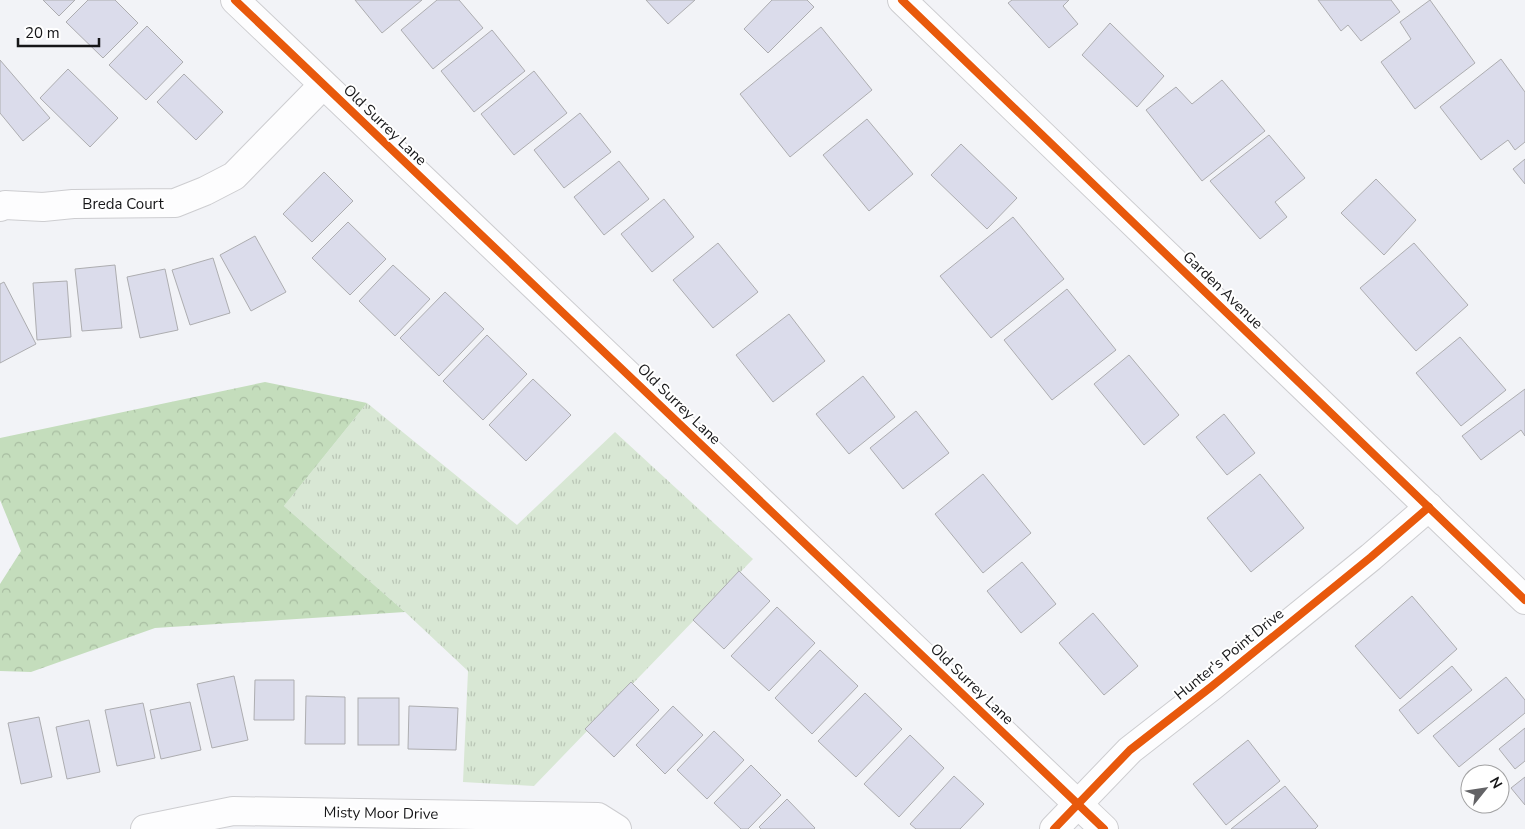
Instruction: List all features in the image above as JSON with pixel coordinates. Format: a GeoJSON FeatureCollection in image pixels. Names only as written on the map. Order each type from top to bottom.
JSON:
{"type":"FeatureCollection","features":[{"type":"Feature","properties":{"kind":"street","name":"Old Surrey Lane"},"geometry":{"type":"LineString","coordinates":[[235,0],[1104,829]]}},
{"type":"Feature","properties":{"kind":"street","name":"Garden Avenue"},"geometry":{"type":"LineString","coordinates":[[902,0],[1525,600]]}},
{"type":"Feature","properties":{"kind":"street","name":"Breda Court"},"geometry":{"type":"LineString","coordinates":[[0,207],[5,205],[43,207],[73,204],[175,204],[234,176],[323,85]]}},
{"type":"Feature","properties":{"kind":"street","name":"Hunter's Point Drive"},"geometry":{"type":"LineString","coordinates":[[1054,829],[1130,750],[1371,557],[1428,507]]}},
{"type":"Feature","properties":{"kind":"street","name":"Misty Moor Drive"},"geometry":{"type":"LineString","coordinates":[[145,829],[233,811],[598,817],[617,829]]}},
{"type":"Feature","properties":{"kind":"green space"},"geometry":{"type":"Polygon","coordinates":[[[265,382],[367,403],[284,506],[405,612],[155,628],[31,672],[0,671],[0,584],[21,551],[0,500],[0,438],[265,382]]]}},
{"type":"Feature","properties":{"kind":"green space"},"geometry":{"type":"Polygon","coordinates":[[[367,403],[517,525],[615,432],[753,559],[534,786],[463,782],[468,671],[405,612],[284,506],[367,403]]]}},
{"type":"Feature","properties":{"kind":"building"},"geometry":{"type":"Polygon","coordinates":[[[43,0],[75,0],[59,16],[43,0]]]}},
{"type":"Feature","properties":{"kind":"building"},"geometry":{"type":"Polygon","coordinates":[[[88,0],[115,0],[138,23],[103,58],[66,22],[88,0]]]}},
{"type":"Feature","properties":{"kind":"building"},"geometry":{"type":"Polygon","coordinates":[[[355,0],[422,0],[382,33],[355,0]]]}},
{"type":"Feature","properties":{"kind":"building"},"geometry":{"type":"Polygon","coordinates":[[[437,0],[459,0],[483,28],[433,69],[401,30],[437,0]]]}},
{"type":"Feature","properties":{"kind":"building"},"geometry":{"type":"Polygon","coordinates":[[[646,0],[695,0],[668,24],[646,0]]]}},
{"type":"Feature","properties":{"kind":"building"},"geometry":{"type":"Polygon","coordinates":[[[772,0],[807,0],[814,7],[768,53],[744,29],[772,0]]]}},
{"type":"Feature","properties":{"kind":"building"},"geometry":{"type":"Polygon","coordinates":[[[1012,0],[1069,0],[1063,6],[1078,24],[1049,48],[1008,3],[1012,0]]]}},
{"type":"Feature","properties":{"kind":"building"},"geometry":{"type":"Polygon","coordinates":[[[1318,0],[1391,0],[1400,12],[1361,41],[1348,25],[1341,31],[1318,0]]]}},
{"type":"Feature","properties":{"kind":"building"},"geometry":{"type":"Polygon","coordinates":[[[1430,0],[1475,63],[1415,109],[1381,62],[1411,39],[1400,22],[1430,0]]]}},
{"type":"Feature","properties":{"kind":"building"},"geometry":{"type":"Polygon","coordinates":[[[1110,23],[1164,76],[1137,107],[1082,55],[1110,23]]]}},
{"type":"Feature","properties":{"kind":"building"},"geometry":{"type":"Polygon","coordinates":[[[147,26],[183,62],[146,100],[109,65],[147,26]]]}},
{"type":"Feature","properties":{"kind":"building"},"geometry":{"type":"Polygon","coordinates":[[[821,27],[872,90],[790,157],[740,94],[821,27]]]}},
{"type":"Feature","properties":{"kind":"building"},"geometry":{"type":"Polygon","coordinates":[[[492,30],[525,71],[474,112],[441,71],[492,30]]]}},
{"type":"Feature","properties":{"kind":"building"},"geometry":{"type":"Polygon","coordinates":[[[1501,59],[1525,92],[1525,142],[1515,150],[1508,140],[1481,160],[1440,107],[1501,59]]]}},
{"type":"Feature","properties":{"kind":"building"},"geometry":{"type":"Polygon","coordinates":[[[0,60],[50,118],[23,141],[0,113],[0,60]]]}},
{"type":"Feature","properties":{"kind":"building"},"geometry":{"type":"Polygon","coordinates":[[[68,69],[118,118],[90,147],[40,98],[68,69]]]}},
{"type":"Feature","properties":{"kind":"building"},"geometry":{"type":"Polygon","coordinates":[[[534,71],[567,113],[514,155],[481,114],[534,71]]]}},
{"type":"Feature","properties":{"kind":"building"},"geometry":{"type":"Polygon","coordinates":[[[184,74],[223,112],[196,140],[157,102],[184,74]]]}},
{"type":"Feature","properties":{"kind":"building"},"geometry":{"type":"Polygon","coordinates":[[[1222,80],[1265,131],[1202,181],[1146,110],[1176,87],[1192,104],[1222,80]]]}},
{"type":"Feature","properties":{"kind":"building"},"geometry":{"type":"Polygon","coordinates":[[[580,113],[611,152],[564,188],[534,150],[580,113]]]}},
{"type":"Feature","properties":{"kind":"building"},"geometry":{"type":"Polygon","coordinates":[[[867,119],[913,174],[869,211],[823,155],[867,119]]]}},
{"type":"Feature","properties":{"kind":"building"},"geometry":{"type":"Polygon","coordinates":[[[1269,135],[1305,178],[1275,202],[1287,217],[1260,239],[1210,181],[1269,135]]]}},
{"type":"Feature","properties":{"kind":"building"},"geometry":{"type":"Polygon","coordinates":[[[961,144],[1017,198],[987,229],[931,175],[961,144]]]}},
{"type":"Feature","properties":{"kind":"building"},"geometry":{"type":"Polygon","coordinates":[[[1525,159],[1525,184],[1513,169],[1525,159]]]}},
{"type":"Feature","properties":{"kind":"building"},"geometry":{"type":"Polygon","coordinates":[[[619,161],[649,199],[604,235],[574,197],[619,161]]]}},
{"type":"Feature","properties":{"kind":"building"},"geometry":{"type":"Polygon","coordinates":[[[324,172],[353,201],[312,242],[283,214],[324,172]]]}},
{"type":"Feature","properties":{"kind":"building"},"geometry":{"type":"Polygon","coordinates":[[[1376,179],[1416,220],[1384,255],[1341,213],[1376,179]]]}},
{"type":"Feature","properties":{"kind":"building"},"geometry":{"type":"Polygon","coordinates":[[[664,199],[694,237],[652,272],[621,234],[664,199]]]}},
{"type":"Feature","properties":{"kind":"building"},"geometry":{"type":"Polygon","coordinates":[[[1013,217],[1064,279],[991,338],[940,276],[1013,217]]]}},
{"type":"Feature","properties":{"kind":"building"},"geometry":{"type":"Polygon","coordinates":[[[348,222],[386,259],[350,295],[312,258],[348,222]]]}},
{"type":"Feature","properties":{"kind":"building"},"geometry":{"type":"Polygon","coordinates":[[[255,236],[286,292],[251,311],[220,255],[255,236]]]}},
{"type":"Feature","properties":{"kind":"building"},"geometry":{"type":"Polygon","coordinates":[[[718,243],[758,292],[713,328],[673,280],[718,243]]]}},
{"type":"Feature","properties":{"kind":"building"},"geometry":{"type":"Polygon","coordinates":[[[1414,243],[1468,305],[1416,351],[1360,288],[1414,243]]]}},
{"type":"Feature","properties":{"kind":"building"},"geometry":{"type":"Polygon","coordinates":[[[213,258],[230,313],[190,325],[172,270],[213,258]]]}},
{"type":"Feature","properties":{"kind":"building"},"geometry":{"type":"Polygon","coordinates":[[[115,265],[122,328],[82,331],[75,269],[115,265]]]}},
{"type":"Feature","properties":{"kind":"building"},"geometry":{"type":"Polygon","coordinates":[[[393,265],[430,299],[395,336],[359,301],[393,265]]]}},
{"type":"Feature","properties":{"kind":"building"},"geometry":{"type":"Polygon","coordinates":[[[165,269],[178,330],[140,338],[127,277],[165,269]]]}},
{"type":"Feature","properties":{"kind":"building"},"geometry":{"type":"Polygon","coordinates":[[[67,281],[71,337],[37,340],[33,283],[67,281]]]}},
{"type":"Feature","properties":{"kind":"building"},"geometry":{"type":"Polygon","coordinates":[[[4,282],[36,344],[0,363],[0,284],[4,282]]]}},
{"type":"Feature","properties":{"kind":"building"},"geometry":{"type":"Polygon","coordinates":[[[1067,289],[1116,350],[1052,400],[1004,340],[1067,289]]]}},
{"type":"Feature","properties":{"kind":"building"},"geometry":{"type":"Polygon","coordinates":[[[445,292],[484,329],[439,376],[400,338],[445,292]]]}},
{"type":"Feature","properties":{"kind":"building"},"geometry":{"type":"Polygon","coordinates":[[[789,314],[825,361],[773,402],[736,355],[789,314]]]}},
{"type":"Feature","properties":{"kind":"building"},"geometry":{"type":"Polygon","coordinates":[[[487,335],[527,374],[483,420],[443,381],[487,335]]]}},
{"type":"Feature","properties":{"kind":"building"},"geometry":{"type":"Polygon","coordinates":[[[1460,337],[1506,390],[1461,426],[1416,373],[1460,337]]]}},
{"type":"Feature","properties":{"kind":"building"},"geometry":{"type":"Polygon","coordinates":[[[1129,355],[1179,415],[1144,445],[1094,384],[1129,355]]]}},
{"type":"Feature","properties":{"kind":"building"},"geometry":{"type":"Polygon","coordinates":[[[863,376],[895,417],[849,454],[816,414],[863,376]]]}},
{"type":"Feature","properties":{"kind":"building"},"geometry":{"type":"Polygon","coordinates":[[[533,379],[571,415],[526,461],[489,425],[533,379]]]}},
{"type":"Feature","properties":{"kind":"building"},"geometry":{"type":"Polygon","coordinates":[[[1525,389],[1525,436],[1521,430],[1481,460],[1462,436],[1525,389]]]}},
{"type":"Feature","properties":{"kind":"building"},"geometry":{"type":"Polygon","coordinates":[[[916,411],[949,453],[903,489],[870,448],[916,411]]]}},
{"type":"Feature","properties":{"kind":"building"},"geometry":{"type":"Polygon","coordinates":[[[1224,414],[1255,453],[1227,475],[1196,437],[1224,414]]]}},
{"type":"Feature","properties":{"kind":"building"},"geometry":{"type":"Polygon","coordinates":[[[983,474],[1031,533],[983,573],[935,514],[983,474]]]}},
{"type":"Feature","properties":{"kind":"building"},"geometry":{"type":"Polygon","coordinates":[[[1260,474],[1304,528],[1251,572],[1207,518],[1260,474]]]}},
{"type":"Feature","properties":{"kind":"building"},"geometry":{"type":"Polygon","coordinates":[[[1022,562],[1056,604],[1021,633],[987,591],[1022,562]]]}},
{"type":"Feature","properties":{"kind":"building"},"geometry":{"type":"Polygon","coordinates":[[[739,571],[770,601],[724,649],[693,620],[739,571]]]}},
{"type":"Feature","properties":{"kind":"building"},"geometry":{"type":"Polygon","coordinates":[[[1412,596],[1457,649],[1400,699],[1355,646],[1412,596]]]}},
{"type":"Feature","properties":{"kind":"building"},"geometry":{"type":"Polygon","coordinates":[[[777,607],[815,643],[769,691],[731,656],[777,607]]]}},
{"type":"Feature","properties":{"kind":"building"},"geometry":{"type":"Polygon","coordinates":[[[1093,613],[1138,666],[1104,695],[1059,643],[1093,613]]]}},
{"type":"Feature","properties":{"kind":"building"},"geometry":{"type":"Polygon","coordinates":[[[820,650],[858,686],[812,734],[775,698],[820,650]]]}},
{"type":"Feature","properties":{"kind":"building"},"geometry":{"type":"Polygon","coordinates":[[[1452,666],[1472,690],[1418,734],[1399,710],[1452,666]]]}},
{"type":"Feature","properties":{"kind":"building"},"geometry":{"type":"Polygon","coordinates":[[[234,676],[248,740],[212,748],[197,684],[234,676]]]}},
{"type":"Feature","properties":{"kind":"building"},"geometry":{"type":"Polygon","coordinates":[[[1506,677],[1525,700],[1525,713],[1463,764],[1460,764],[1459,767],[1433,736],[1506,677]]]}},
{"type":"Feature","properties":{"kind":"building"},"geometry":{"type":"Polygon","coordinates":[[[255,680],[294,680],[294,720],[254,720],[255,680]]]}},
{"type":"Feature","properties":{"kind":"building"},"geometry":{"type":"Polygon","coordinates":[[[631,682],[659,710],[614,757],[585,729],[631,682]]]}},
{"type":"Feature","properties":{"kind":"building"},"geometry":{"type":"Polygon","coordinates":[[[865,693],[902,729],[856,777],[818,741],[865,693]]]}},
{"type":"Feature","properties":{"kind":"building"},"geometry":{"type":"Polygon","coordinates":[[[306,696],[345,697],[345,744],[305,744],[306,696]]]}},
{"type":"Feature","properties":{"kind":"building"},"geometry":{"type":"Polygon","coordinates":[[[358,698],[399,698],[399,745],[358,745],[358,698]]]}},
{"type":"Feature","properties":{"kind":"building"},"geometry":{"type":"Polygon","coordinates":[[[190,702],[201,750],[161,759],[150,710],[190,702]]]}},
{"type":"Feature","properties":{"kind":"building"},"geometry":{"type":"Polygon","coordinates":[[[143,703],[155,758],[117,766],[105,710],[143,703]]]}},
{"type":"Feature","properties":{"kind":"building"},"geometry":{"type":"Polygon","coordinates":[[[409,706],[458,708],[456,750],[408,749],[409,706]]]}},
{"type":"Feature","properties":{"kind":"building"},"geometry":{"type":"Polygon","coordinates":[[[673,706],[703,735],[665,774],[636,745],[673,706]]]}},
{"type":"Feature","properties":{"kind":"building"},"geometry":{"type":"Polygon","coordinates":[[[39,717],[52,777],[21,784],[8,723],[39,717]]]}},
{"type":"Feature","properties":{"kind":"building"},"geometry":{"type":"Polygon","coordinates":[[[89,720],[100,772],[67,779],[56,727],[89,720]]]}},
{"type":"Feature","properties":{"kind":"building"},"geometry":{"type":"Polygon","coordinates":[[[1525,728],[1525,761],[1515,769],[1499,749],[1525,728]]]}},
{"type":"Feature","properties":{"kind":"building"},"geometry":{"type":"Polygon","coordinates":[[[714,731],[744,760],[707,799],[677,770],[714,731]]]}},
{"type":"Feature","properties":{"kind":"building"},"geometry":{"type":"Polygon","coordinates":[[[910,735],[944,768],[899,817],[864,784],[910,735]]]}},
{"type":"Feature","properties":{"kind":"building"},"geometry":{"type":"Polygon","coordinates":[[[1248,740],[1280,781],[1226,825],[1193,784],[1248,740]]]}},
{"type":"Feature","properties":{"kind":"building"},"geometry":{"type":"Polygon","coordinates":[[[751,765],[781,795],[748,829],[741,829],[714,803],[751,765]]]}},
{"type":"Feature","properties":{"kind":"building"},"geometry":{"type":"Polygon","coordinates":[[[954,776],[984,804],[960,829],[916,829],[910,824],[954,776]]]}},
{"type":"Feature","properties":{"kind":"building"},"geometry":{"type":"Polygon","coordinates":[[[1525,777],[1525,805],[1511,788],[1525,777]]]}},
{"type":"Feature","properties":{"kind":"building"},"geometry":{"type":"Polygon","coordinates":[[[1285,786],[1318,826],[1315,829],[1231,829],[1285,786]]]}},
{"type":"Feature","properties":{"kind":"building"},"geometry":{"type":"Polygon","coordinates":[[[787,799],[814,829],[761,829],[759,827],[787,799]]]}},
{"type":"Feature","properties":{"kind":"cycle path"},"geometry":{"type":"LineString","coordinates":[[235,0],[1104,829]]}},
{"type":"Feature","properties":{"kind":"cycle path"},"geometry":{"type":"LineString","coordinates":[[902,0],[1525,600]]}},
{"type":"Feature","properties":{"kind":"cycle path"},"geometry":{"type":"LineString","coordinates":[[1054,829],[1130,750],[1371,557],[1429,507]]}}]}
